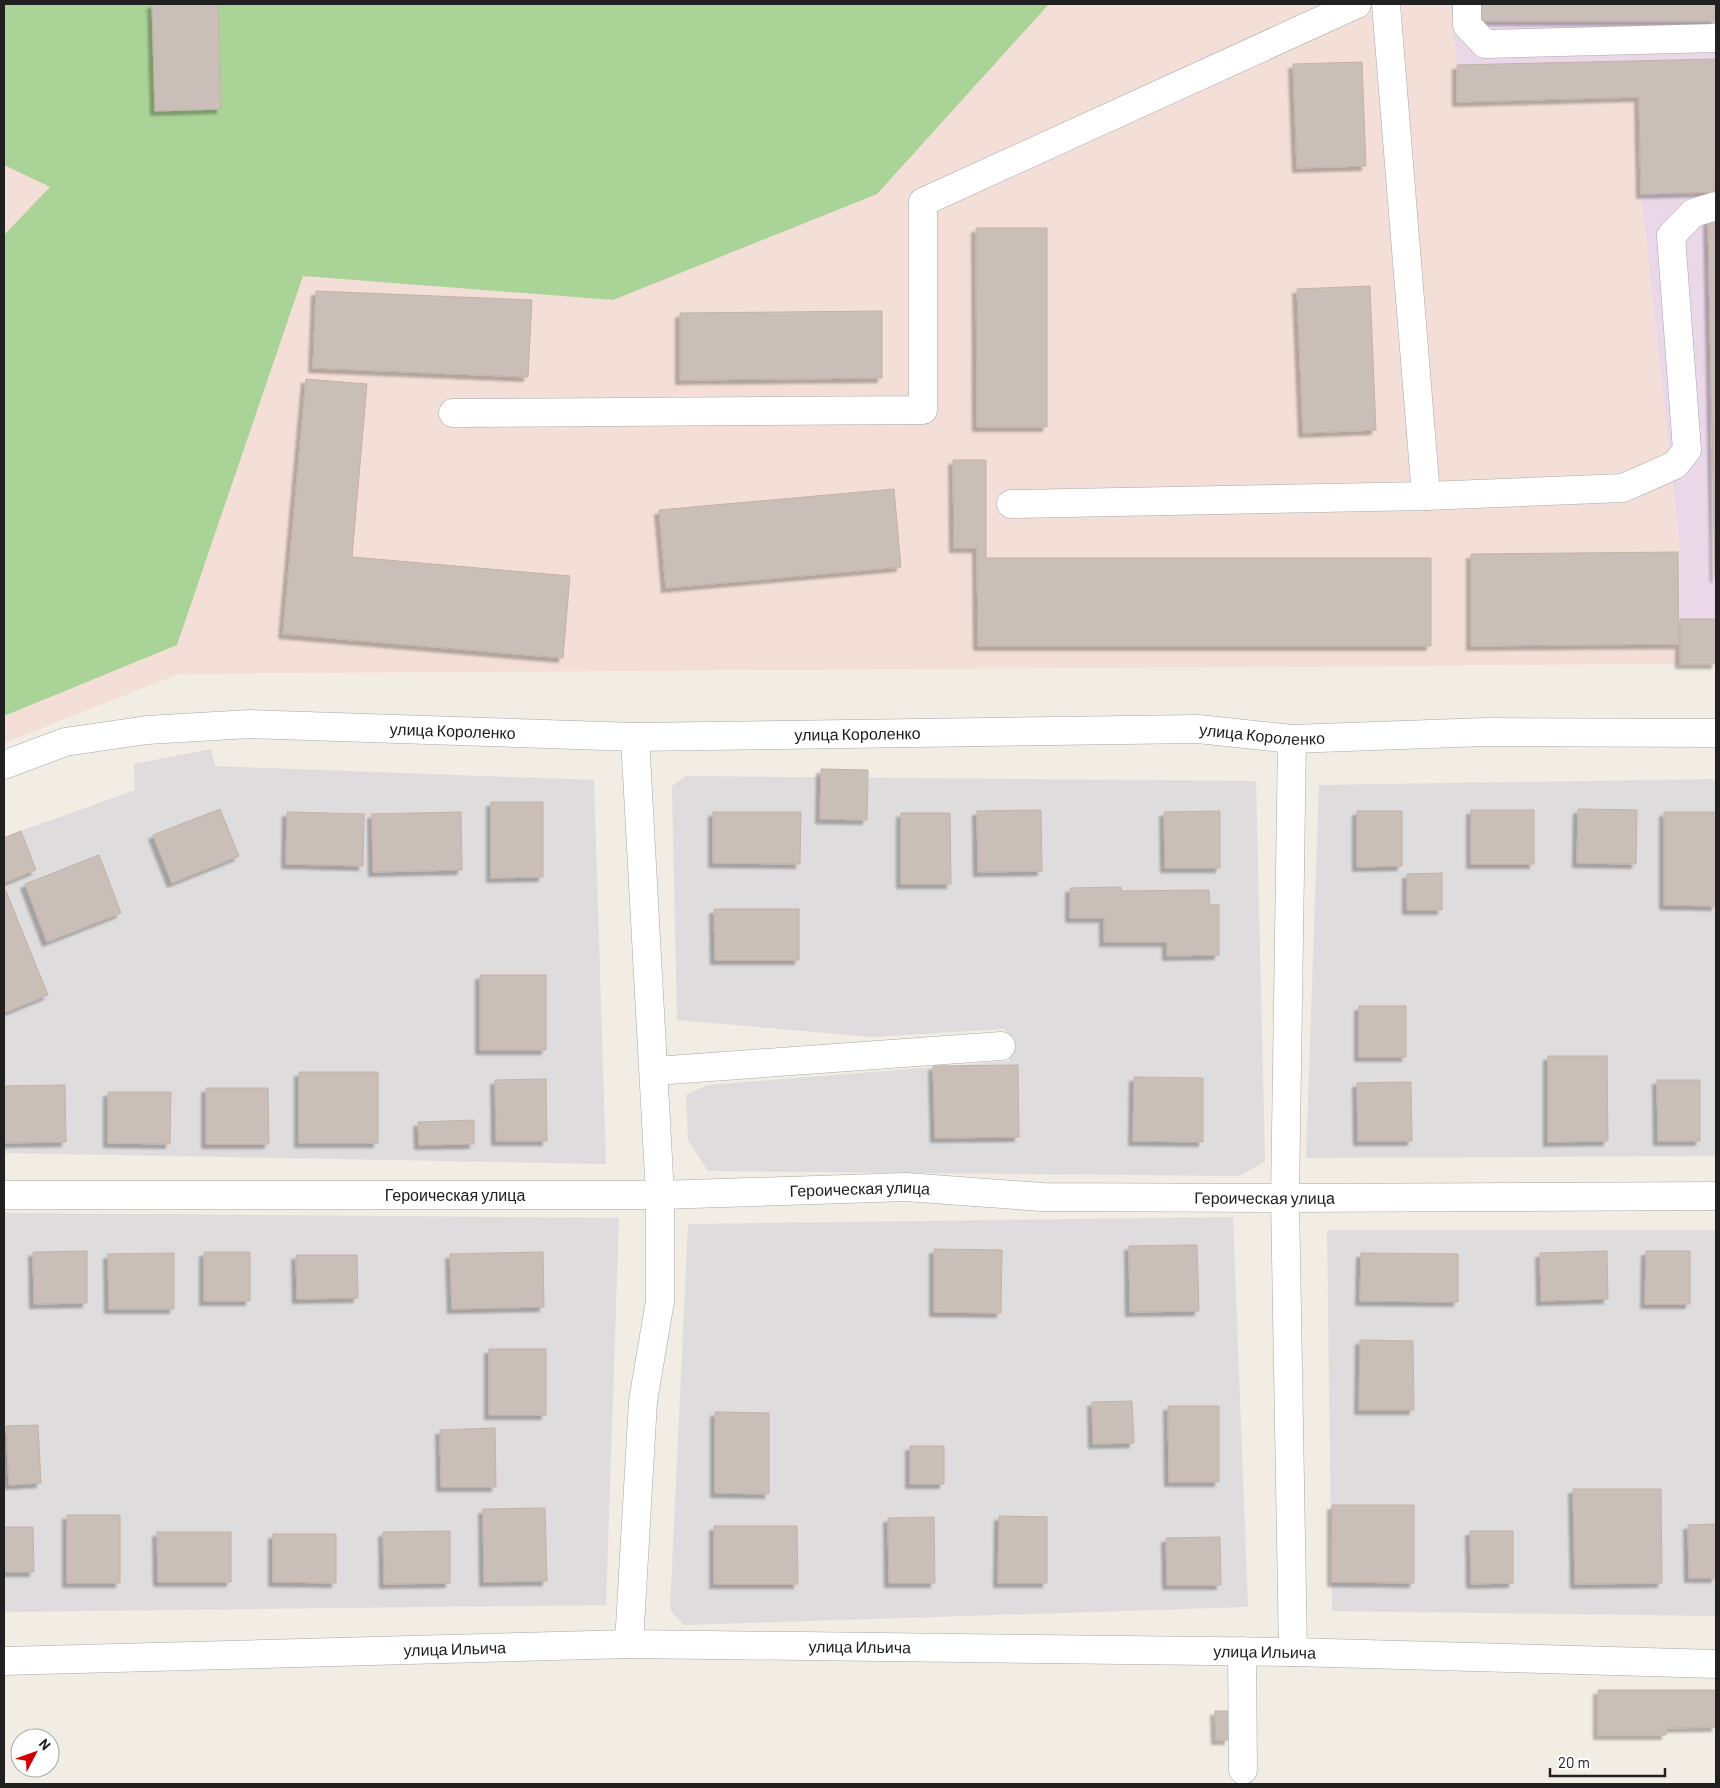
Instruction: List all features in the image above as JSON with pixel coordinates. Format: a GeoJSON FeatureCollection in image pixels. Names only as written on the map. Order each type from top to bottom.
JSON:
{"type":"FeatureCollection","features":[{"type":"Feature","properties":{"kind":"street"},"geometry":{"type":"LineString","coordinates":[[453,413],[923,410],[923,202],[1357,4]]}},
{"type":"Feature","properties":{"kind":"street"},"geometry":{"type":"LineString","coordinates":[[1386,4],[1426,496]]}},
{"type":"Feature","properties":{"kind":"street"},"geometry":{"type":"LineString","coordinates":[[1467,4],[1467,25],[1485,44],[1716,38]]}},
{"type":"Feature","properties":{"kind":"street"},"geometry":{"type":"LineString","coordinates":[[1011,504],[1426,496],[1623,488],[1675,465],[1687,450],[1671,236],[1693,213],[1716,206]]}},
{"type":"Feature","properties":{"kind":"street","name":"улица Короленко"},"geometry":{"type":"LineString","coordinates":[[4,765],[65,742],[147,730],[250,724],[635,737],[1198,729],[1292,739],[1485,732],[1716,733]]}},
{"type":"Feature","properties":{"kind":"street"},"geometry":{"type":"LineString","coordinates":[[629,1644],[643,1401],[660,1301],[660,1195],[655,1071],[635,737]]}},
{"type":"Feature","properties":{"kind":"street"},"geometry":{"type":"LineString","coordinates":[[1292,739],[1285,1198],[1293,1652]]}},
{"type":"Feature","properties":{"kind":"street"},"geometry":{"type":"LineString","coordinates":[[655,1071],[1001,1046]]}},
{"type":"Feature","properties":{"kind":"street","name":"Героическая улица"},"geometry":{"type":"LineString","coordinates":[[4,1195],[660,1195],[906,1187],[1042,1197],[1716,1196]]}},
{"type":"Feature","properties":{"kind":"street","name":"улица Ильича"},"geometry":{"type":"LineString","coordinates":[[4,1661],[629,1644],[1242,1651],[1716,1664]]}},
{"type":"Feature","properties":{"kind":"street"},"geometry":{"type":"LineString","coordinates":[[1242,1651],[1242,1770]]}},
{"type":"Feature","properties":{"kind":"shaded area"},"geometry":{"type":"Polygon","coordinates":[[[4,4],[1450,4],[1457,65],[1458,102],[1639,97],[1641,194],[1679,540],[1680,664],[179,674],[4,743],[4,4]]]}},
{"type":"Feature","properties":{"kind":"shaded area"},"geometry":{"type":"Polygon","coordinates":[[[1450,4],[1716,4],[1716,664],[1680,664],[1679,540],[1641,194],[1457,102],[1457,65],[1450,4]]]}},
{"type":"Feature","properties":{"kind":"shaded area"},"geometry":{"type":"Polygon","coordinates":[[[211,749],[215,766],[594,780],[606,1164],[4,1153],[4,837],[135,790],[134,764],[211,749]]]}},
{"type":"Feature","properties":{"kind":"shaded area"},"geometry":{"type":"Polygon","coordinates":[[[686,776],[1256,781],[1265,1162],[1239,1176],[708,1171],[688,1140],[686,1095],[708,1085],[1009,1061],[1005,1029],[871,1037],[677,1020],[672,786],[686,776]]]}},
{"type":"Feature","properties":{"kind":"shaded area"},"geometry":{"type":"Polygon","coordinates":[[[1716,779],[1716,1156],[1306,1158],[1319,785],[1716,779]]]}},
{"type":"Feature","properties":{"kind":"shaded area"},"geometry":{"type":"Polygon","coordinates":[[[4,1213],[619,1218],[606,1605],[4,1612],[4,1213]]]}},
{"type":"Feature","properties":{"kind":"shaded area"},"geometry":{"type":"Polygon","coordinates":[[[1233,1217],[1248,1607],[684,1625],[670,1610],[688,1224],[1233,1217]]]}},
{"type":"Feature","properties":{"kind":"shaded area"},"geometry":{"type":"Polygon","coordinates":[[[1327,1230],[1716,1230],[1716,1616],[1332,1611],[1327,1230]]]}},
{"type":"Feature","properties":{"kind":"green space"},"geometry":{"type":"Polygon","coordinates":[[[4,4],[1049,4],[877,194],[613,300],[303,276],[177,645],[4,716],[4,235],[50,187],[4,165],[4,4]]]}},
{"type":"Feature","properties":{"kind":"building"},"geometry":{"type":"Polygon","coordinates":[[[152,4],[218,4],[221,109],[155,111],[152,4]]]}},
{"type":"Feature","properties":{"kind":"building"},"geometry":{"type":"Polygon","coordinates":[[[1479,4],[1716,4],[1716,21],[1479,21],[1479,4]]]}},
{"type":"Feature","properties":{"kind":"building"},"geometry":{"type":"Polygon","coordinates":[[[1716,59],[1715,192],[1641,194],[1639,97],[1457,102],[1457,65],[1716,59]]]}},
{"type":"Feature","properties":{"kind":"building"},"geometry":{"type":"Polygon","coordinates":[[[1362,62],[1366,166],[1297,168],[1293,64],[1362,62]]]}},
{"type":"Feature","properties":{"kind":"building"},"geometry":{"type":"Polygon","coordinates":[[[1708,219],[1716,220],[1716,578],[1715,578],[1708,219]]]}},
{"type":"Feature","properties":{"kind":"building"},"geometry":{"type":"Polygon","coordinates":[[[976,228],[1047,228],[1047,427],[977,427],[976,228]]]}},
{"type":"Feature","properties":{"kind":"building"},"geometry":{"type":"Polygon","coordinates":[[[1370,286],[1376,430],[1303,433],[1297,289],[1370,286]]]}},
{"type":"Feature","properties":{"kind":"building"},"geometry":{"type":"Polygon","coordinates":[[[316,291],[532,300],[528,377],[313,368],[316,291]]]}},
{"type":"Feature","properties":{"kind":"building"},"geometry":{"type":"Polygon","coordinates":[[[882,311],[882,378],[680,380],[680,313],[882,311]]]}},
{"type":"Feature","properties":{"kind":"building"},"geometry":{"type":"Polygon","coordinates":[[[306,379],[367,384],[352,557],[570,576],[563,658],[283,634],[306,379]]]}},
{"type":"Feature","properties":{"kind":"building"},"geometry":{"type":"Polygon","coordinates":[[[953,460],[986,460],[986,558],[1431,558],[1431,646],[978,646],[977,548],[954,548],[953,460]]]}},
{"type":"Feature","properties":{"kind":"building"},"geometry":{"type":"Polygon","coordinates":[[[894,489],[901,567],[666,588],[659,510],[894,489]]]}},
{"type":"Feature","properties":{"kind":"building"},"geometry":{"type":"Polygon","coordinates":[[[1678,552],[1679,644],[1471,646],[1471,554],[1678,552]]]}},
{"type":"Feature","properties":{"kind":"building"},"geometry":{"type":"Polygon","coordinates":[[[1680,619],[1716,619],[1716,664],[1680,664],[1680,619]]]}},
{"type":"Feature","properties":{"kind":"building"},"geometry":{"type":"Polygon","coordinates":[[[821,769],[868,770],[867,820],[820,819],[821,769]]]}},
{"type":"Feature","properties":{"kind":"building"},"geometry":{"type":"Polygon","coordinates":[[[491,802],[543,802],[543,877],[491,878],[491,802]]]}},
{"type":"Feature","properties":{"kind":"building"},"geometry":{"type":"Polygon","coordinates":[[[220,809],[239,856],[172,883],[153,835],[220,809]]]}},
{"type":"Feature","properties":{"kind":"building"},"geometry":{"type":"Polygon","coordinates":[[[1578,809],[1637,810],[1636,864],[1577,863],[1578,809]]]}},
{"type":"Feature","properties":{"kind":"building"},"geometry":{"type":"Polygon","coordinates":[[[1041,810],[1042,871],[978,872],[977,811],[1041,810]]]}},
{"type":"Feature","properties":{"kind":"building"},"geometry":{"type":"Polygon","coordinates":[[[1471,810],[1534,810],[1534,864],[1471,864],[1471,810]]]}},
{"type":"Feature","properties":{"kind":"building"},"geometry":{"type":"Polygon","coordinates":[[[1220,811],[1220,868],[1165,868],[1164,812],[1220,811]]]}},
{"type":"Feature","properties":{"kind":"building"},"geometry":{"type":"Polygon","coordinates":[[[1357,811],[1402,811],[1402,866],[1357,867],[1357,811]]]}},
{"type":"Feature","properties":{"kind":"building"},"geometry":{"type":"Polygon","coordinates":[[[287,812],[364,814],[363,866],[286,864],[287,812]]]}},
{"type":"Feature","properties":{"kind":"building"},"geometry":{"type":"Polygon","coordinates":[[[461,812],[462,870],[373,872],[372,814],[461,812]]]}},
{"type":"Feature","properties":{"kind":"building"},"geometry":{"type":"Polygon","coordinates":[[[713,812],[801,812],[800,864],[713,863],[713,812]]]}},
{"type":"Feature","properties":{"kind":"building"},"geometry":{"type":"Polygon","coordinates":[[[1664,812],[1716,812],[1716,906],[1664,905],[1664,812]]]}},
{"type":"Feature","properties":{"kind":"building"},"geometry":{"type":"Polygon","coordinates":[[[901,813],[950,813],[951,884],[901,884],[901,813]]]}},
{"type":"Feature","properties":{"kind":"building"},"geometry":{"type":"Polygon","coordinates":[[[21,831],[36,870],[4,883],[4,838],[21,831]]]}},
{"type":"Feature","properties":{"kind":"building"},"geometry":{"type":"Polygon","coordinates":[[[99,855],[121,913],[47,942],[25,884],[99,855]]]}},
{"type":"Feature","properties":{"kind":"building"},"geometry":{"type":"Polygon","coordinates":[[[1442,873],[1442,910],[1407,910],[1407,874],[1442,873]]]}},
{"type":"Feature","properties":{"kind":"building"},"geometry":{"type":"Polygon","coordinates":[[[1121,887],[1121,891],[1209,890],[1210,905],[1219,905],[1219,955],[1167,956],[1167,942],[1104,942],[1104,918],[1070,918],[1070,888],[1121,887]]]}},
{"type":"Feature","properties":{"kind":"building"},"geometry":{"type":"Polygon","coordinates":[[[6,891],[48,995],[4,1013],[4,892],[6,891]]]}},
{"type":"Feature","properties":{"kind":"building"},"geometry":{"type":"Polygon","coordinates":[[[714,909],[799,909],[799,960],[715,960],[714,909]]]}},
{"type":"Feature","properties":{"kind":"building"},"geometry":{"type":"Polygon","coordinates":[[[480,975],[546,975],[546,1050],[480,1050],[480,975]]]}},
{"type":"Feature","properties":{"kind":"building"},"geometry":{"type":"Polygon","coordinates":[[[1359,1006],[1406,1006],[1406,1057],[1359,1057],[1359,1006]]]}},
{"type":"Feature","properties":{"kind":"building"},"geometry":{"type":"Polygon","coordinates":[[[1548,1056],[1607,1056],[1608,1141],[1548,1142],[1548,1056]]]}},
{"type":"Feature","properties":{"kind":"building"},"geometry":{"type":"Polygon","coordinates":[[[1018,1065],[1019,1137],[935,1138],[933,1066],[1018,1065]]]}},
{"type":"Feature","properties":{"kind":"building"},"geometry":{"type":"Polygon","coordinates":[[[299,1072],[378,1072],[378,1143],[299,1143],[299,1072]]]}},
{"type":"Feature","properties":{"kind":"building"},"geometry":{"type":"Polygon","coordinates":[[[1134,1077],[1203,1078],[1203,1142],[1133,1141],[1134,1077]]]}},
{"type":"Feature","properties":{"kind":"building"},"geometry":{"type":"Polygon","coordinates":[[[546,1079],[547,1141],[496,1141],[495,1080],[546,1079]]]}},
{"type":"Feature","properties":{"kind":"building"},"geometry":{"type":"Polygon","coordinates":[[[1657,1080],[1700,1080],[1700,1141],[1658,1141],[1657,1080]]]}},
{"type":"Feature","properties":{"kind":"building"},"geometry":{"type":"Polygon","coordinates":[[[1411,1082],[1412,1141],[1358,1141],[1357,1083],[1411,1082]]]}},
{"type":"Feature","properties":{"kind":"building"},"geometry":{"type":"Polygon","coordinates":[[[65,1085],[66,1142],[4,1143],[4,1086],[65,1085]]]}},
{"type":"Feature","properties":{"kind":"building"},"geometry":{"type":"Polygon","coordinates":[[[206,1088],[268,1088],[269,1144],[206,1144],[206,1088]]]}},
{"type":"Feature","properties":{"kind":"building"},"geometry":{"type":"Polygon","coordinates":[[[108,1092],[171,1092],[170,1144],[108,1143],[108,1092]]]}},
{"type":"Feature","properties":{"kind":"building"},"geometry":{"type":"Polygon","coordinates":[[[474,1120],[474,1144],[419,1145],[418,1122],[474,1120]]]}},
{"type":"Feature","properties":{"kind":"building"},"geometry":{"type":"Polygon","coordinates":[[[1197,1245],[1199,1311],[1130,1312],[1129,1246],[1197,1245]]]}},
{"type":"Feature","properties":{"kind":"building"},"geometry":{"type":"Polygon","coordinates":[[[934,1249],[1002,1250],[1001,1313],[934,1312],[934,1249]]]}},
{"type":"Feature","properties":{"kind":"building"},"geometry":{"type":"Polygon","coordinates":[[[87,1251],[87,1303],[34,1304],[33,1252],[87,1251]]]}},
{"type":"Feature","properties":{"kind":"building"},"geometry":{"type":"Polygon","coordinates":[[[1607,1251],[1608,1299],[1541,1301],[1540,1253],[1607,1251]]]}},
{"type":"Feature","properties":{"kind":"building"},"geometry":{"type":"Polygon","coordinates":[[[1646,1251],[1690,1251],[1690,1304],[1645,1304],[1646,1251]]]}},
{"type":"Feature","properties":{"kind":"building"},"geometry":{"type":"Polygon","coordinates":[[[204,1252],[250,1252],[250,1301],[204,1301],[204,1252]]]}},
{"type":"Feature","properties":{"kind":"building"},"geometry":{"type":"Polygon","coordinates":[[[543,1252],[544,1307],[452,1309],[450,1254],[543,1252]]]}},
{"type":"Feature","properties":{"kind":"building"},"geometry":{"type":"Polygon","coordinates":[[[174,1253],[174,1309],[109,1309],[108,1254],[174,1253]]]}},
{"type":"Feature","properties":{"kind":"building"},"geometry":{"type":"Polygon","coordinates":[[[1361,1253],[1458,1254],[1458,1302],[1360,1301],[1361,1253]]]}},
{"type":"Feature","properties":{"kind":"building"},"geometry":{"type":"Polygon","coordinates":[[[296,1255],[357,1255],[358,1298],[297,1299],[296,1255]]]}},
{"type":"Feature","properties":{"kind":"building"},"geometry":{"type":"Polygon","coordinates":[[[1360,1340],[1413,1341],[1414,1410],[1359,1410],[1360,1340]]]}},
{"type":"Feature","properties":{"kind":"building"},"geometry":{"type":"Polygon","coordinates":[[[489,1349],[546,1349],[546,1415],[489,1415],[489,1349]]]}},
{"type":"Feature","properties":{"kind":"building"},"geometry":{"type":"Polygon","coordinates":[[[1132,1401],[1134,1443],[1093,1444],[1092,1402],[1132,1401]]]}},
{"type":"Feature","properties":{"kind":"building"},"geometry":{"type":"Polygon","coordinates":[[[1168,1406],[1219,1406],[1219,1482],[1169,1482],[1168,1406]]]}},
{"type":"Feature","properties":{"kind":"building"},"geometry":{"type":"Polygon","coordinates":[[[715,1412],[769,1413],[769,1494],[715,1493],[715,1412]]]}},
{"type":"Feature","properties":{"kind":"building"},"geometry":{"type":"Polygon","coordinates":[[[38,1425],[41,1483],[9,1485],[6,1426],[38,1425]]]}},
{"type":"Feature","properties":{"kind":"building"},"geometry":{"type":"Polygon","coordinates":[[[495,1428],[496,1487],[441,1487],[440,1430],[495,1428]]]}},
{"type":"Feature","properties":{"kind":"building"},"geometry":{"type":"Polygon","coordinates":[[[910,1446],[944,1446],[944,1484],[910,1484],[910,1446]]]}},
{"type":"Feature","properties":{"kind":"building"},"geometry":{"type":"Polygon","coordinates":[[[1573,1489],[1661,1489],[1662,1583],[1575,1584],[1573,1489]]]}},
{"type":"Feature","properties":{"kind":"building"},"geometry":{"type":"Polygon","coordinates":[[[1332,1505],[1414,1505],[1414,1583],[1332,1582],[1332,1505]]]}},
{"type":"Feature","properties":{"kind":"building"},"geometry":{"type":"Polygon","coordinates":[[[545,1508],[547,1581],[484,1582],[483,1509],[545,1508]]]}},
{"type":"Feature","properties":{"kind":"building"},"geometry":{"type":"Polygon","coordinates":[[[67,1515],[120,1515],[120,1583],[67,1583],[67,1515]]]}},
{"type":"Feature","properties":{"kind":"building"},"geometry":{"type":"Polygon","coordinates":[[[999,1516],[1047,1517],[1047,1583],[998,1583],[999,1516]]]}},
{"type":"Feature","properties":{"kind":"building"},"geometry":{"type":"Polygon","coordinates":[[[934,1517],[935,1583],[889,1583],[888,1518],[934,1517]]]}},
{"type":"Feature","properties":{"kind":"building"},"geometry":{"type":"Polygon","coordinates":[[[1716,1524],[1716,1578],[1689,1578],[1688,1525],[1716,1524]]]}},
{"type":"Feature","properties":{"kind":"building"},"geometry":{"type":"Polygon","coordinates":[[[714,1526],[797,1526],[798,1584],[714,1584],[714,1526]]]}},
{"type":"Feature","properties":{"kind":"building"},"geometry":{"type":"Polygon","coordinates":[[[4,1527],[33,1527],[34,1572],[4,1572],[4,1527]]]}},
{"type":"Feature","properties":{"kind":"building"},"geometry":{"type":"Polygon","coordinates":[[[450,1531],[450,1583],[384,1584],[383,1532],[450,1531]]]}},
{"type":"Feature","properties":{"kind":"building"},"geometry":{"type":"Polygon","coordinates":[[[1470,1531],[1513,1531],[1513,1583],[1471,1584],[1470,1531]]]}},
{"type":"Feature","properties":{"kind":"building"},"geometry":{"type":"Polygon","coordinates":[[[157,1532],[231,1532],[231,1582],[158,1582],[157,1532]]]}},
{"type":"Feature","properties":{"kind":"building"},"geometry":{"type":"Polygon","coordinates":[[[273,1534],[336,1534],[336,1583],[273,1582],[273,1534]]]}},
{"type":"Feature","properties":{"kind":"building"},"geometry":{"type":"Polygon","coordinates":[[[1220,1537],[1221,1585],[1167,1585],[1166,1538],[1220,1537]]]}},
{"type":"Feature","properties":{"kind":"building"},"geometry":{"type":"Polygon","coordinates":[[[1598,1690],[1716,1690],[1716,1727],[1666,1728],[1666,1735],[1598,1735],[1598,1690]]]}},
{"type":"Feature","properties":{"kind":"building"},"geometry":{"type":"Polygon","coordinates":[[[1215,1711],[1228,1711],[1229,1740],[1216,1740],[1215,1711]]]}}]}
